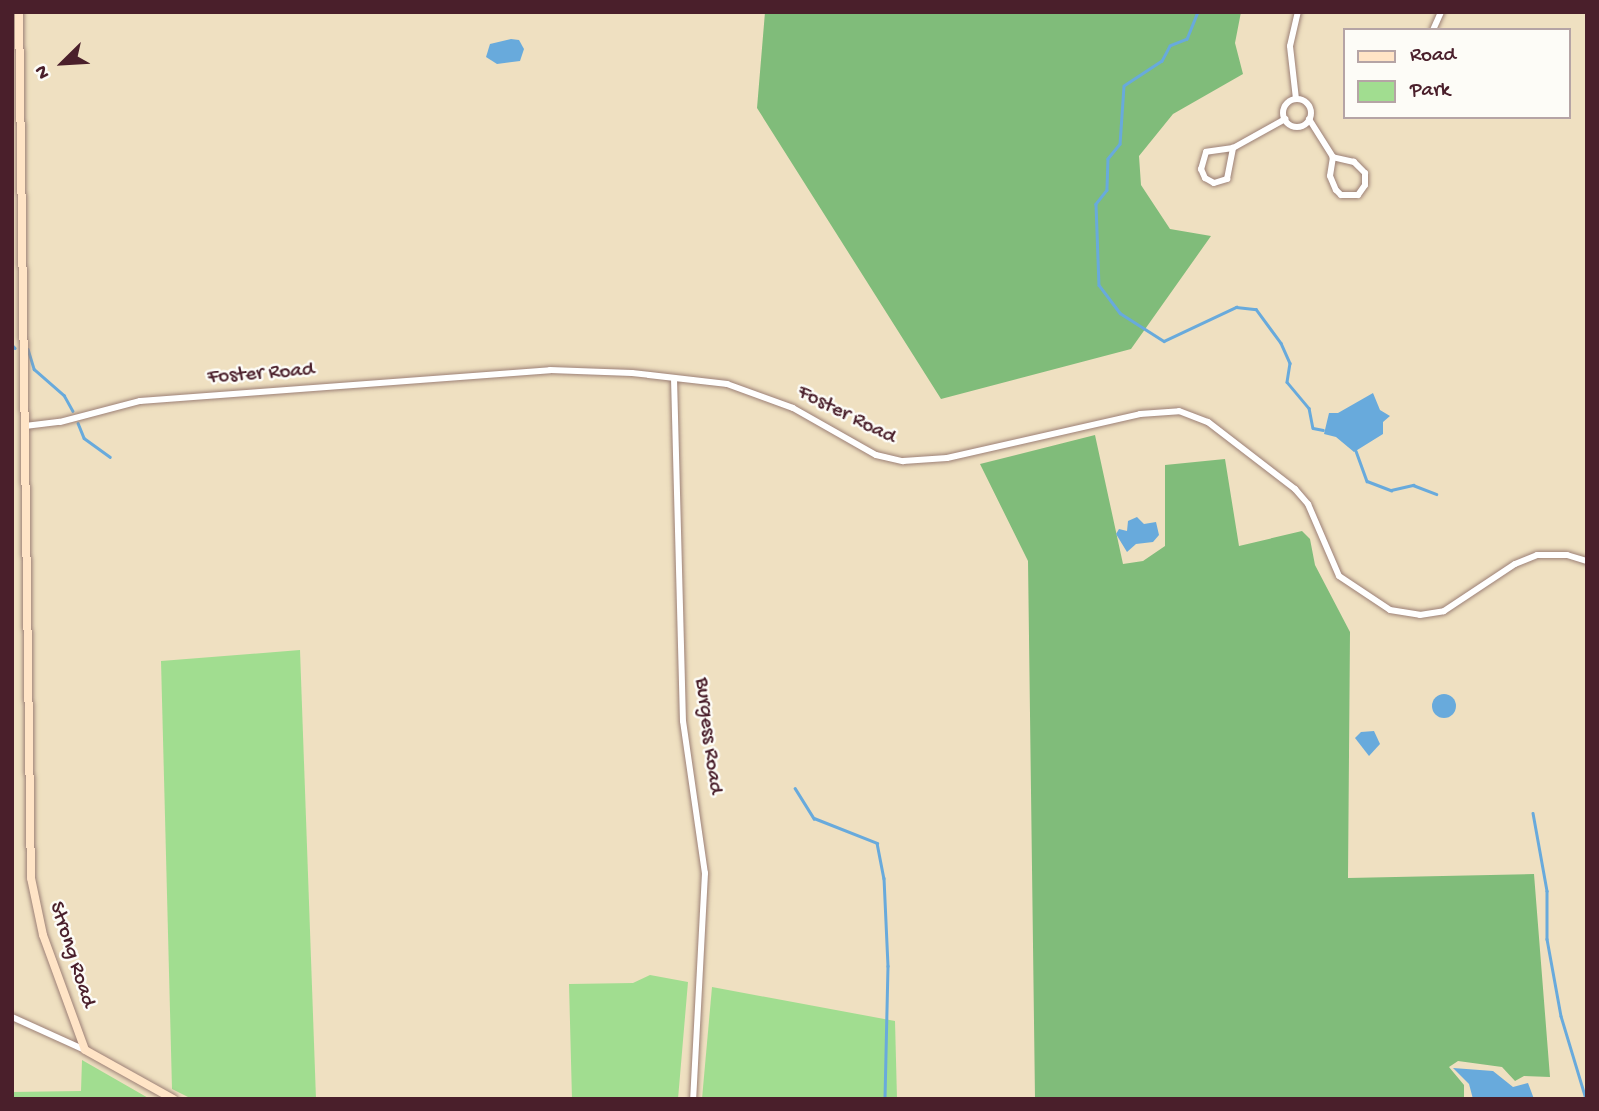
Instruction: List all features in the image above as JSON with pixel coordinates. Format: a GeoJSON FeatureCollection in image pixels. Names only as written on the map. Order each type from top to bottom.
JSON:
{"type":"FeatureCollection","features":[{"type":"Feature","properties":{"kind":"street","name":"Strong Road"},"geometry":{"type":"LineString","coordinates":[[19,12],[31,878],[43,935],[85,1050]]}},
{"type":"Feature","properties":{"kind":"street"},"geometry":{"type":"LineString","coordinates":[[1296,99],[1290,46],[1298,12]]}},
{"type":"Feature","properties":{"kind":"street"},"geometry":{"type":"LineString","coordinates":[[1434,28],[1441,12]]}},
{"type":"Feature","properties":{"kind":"street"},"geometry":{"type":"LineString","coordinates":[[1285,119],[1286,104],[1296,99]]}},
{"type":"Feature","properties":{"kind":"street"},"geometry":{"type":"LineString","coordinates":[[1296,99],[1310,106],[1309,120],[1333,157],[1330,176],[1336,190],[1341,195],[1358,195],[1365,185],[1365,173],[1354,162],[1333,157]]}},
{"type":"Feature","properties":{"kind":"street"},"geometry":{"type":"LineString","coordinates":[[1285,119],[1301,126],[1309,120]]}},
{"type":"Feature","properties":{"kind":"street"},"geometry":{"type":"LineString","coordinates":[[1233,148],[1227,179],[1214,183],[1205,178],[1201,169],[1206,152],[1233,148],[1285,119]]}},
{"type":"Feature","properties":{"kind":"street","name":"Foster Road"},"geometry":{"type":"LineString","coordinates":[[25,426],[60,422],[140,401],[472,373],[574,371],[674,377],[754,392],[818,420],[866,450],[903,461],[947,458],[1148,413],[1179,411],[1197,415],[1302,496],[1328,559],[1346,583],[1400,613],[1444,611],[1515,564],[1537,555],[1567,555],[1587,561]]}},
{"type":"Feature","properties":{"kind":"street","name":"Burgess Road"},"geometry":{"type":"LineString","coordinates":[[674,377],[683,721],[705,873],[692,1099]]}},
{"type":"Feature","properties":{"kind":"street"},"geometry":{"type":"LineString","coordinates":[[12,1017],[85,1050],[121,1074],[173,1099]]}},
{"type":"Feature","properties":{"kind":"green space"},"geometry":{"type":"Polygon","coordinates":[[[765,12],[1241,12],[1235,43],[1243,74],[1173,114],[1139,156],[1141,185],[1170,229],[1211,236],[1131,349],[941,399],[757,108],[765,12]]]}},
{"type":"Feature","properties":{"kind":"green space"},"geometry":{"type":"Polygon","coordinates":[[[1095,435],[1123,564],[1143,561],[1165,546],[1165,465],[1225,459],[1239,546],[1302,531],[1310,539],[1315,565],[1350,632],[1348,878],[1534,874],[1550,1077],[1524,1076],[1515,1081],[1502,1067],[1458,1061],[1449,1067],[1464,1085],[1464,1099],[1035,1099],[1028,561],[980,464],[1095,435]]]}},
{"type":"Feature","properties":{"kind":"green space"},"geometry":{"type":"Polygon","coordinates":[[[300,650],[316,1099],[192,1099],[172,1089],[161,661],[300,650]]]}},
{"type":"Feature","properties":{"kind":"green space"},"geometry":{"type":"Polygon","coordinates":[[[650,975],[688,982],[678,1099],[572,1099],[569,984],[633,983],[650,975]]]}},
{"type":"Feature","properties":{"kind":"green space"},"geometry":{"type":"Polygon","coordinates":[[[712,987],[895,1021],[897,1099],[702,1099],[712,987]]]}},
{"type":"Feature","properties":{"kind":"green space"},"geometry":{"type":"Polygon","coordinates":[[[82,1060],[150,1099],[12,1099],[12,1092],[81,1091],[82,1060]]]}},
{"type":"Feature","properties":{"kind":"water"},"geometry":{"type":"Polygon","coordinates":[[[519,40],[524,49],[520,61],[497,64],[486,57],[490,44],[519,40]]]}},
{"type":"Feature","properties":{"kind":"water"},"geometry":{"type":"Polygon","coordinates":[[[1373,393],[1380,410],[1390,416],[1383,422],[1383,434],[1354,452],[1336,437],[1324,434],[1329,413],[1338,413],[1373,393]]]}},
{"type":"Feature","properties":{"kind":"water"},"geometry":{"type":"Polygon","coordinates":[[[1137,517],[1144,524],[1156,522],[1159,535],[1153,542],[1136,544],[1127,552],[1116,534],[1119,529],[1127,531],[1128,521],[1137,517]]]}},
{"type":"Feature","properties":{"kind":"water"},"geometry":{"type":"Polygon","coordinates":[[[1444,694],[1453,697],[1456,706],[1453,715],[1444,718],[1435,715],[1432,706],[1435,697],[1444,694]]]}},
{"type":"Feature","properties":{"kind":"water"},"geometry":{"type":"Polygon","coordinates":[[[1374,731],[1380,744],[1369,756],[1355,738],[1361,732],[1374,731]]]}},
{"type":"Feature","properties":{"kind":"water"},"geometry":{"type":"Polygon","coordinates":[[[1453,1068],[1493,1071],[1513,1087],[1528,1083],[1534,1099],[1473,1099],[1469,1084],[1453,1068]]]}},
{"type":"Feature","properties":{"kind":"waterway"},"geometry":{"type":"LineString","coordinates":[[1198,12],[1187,39],[1170,46],[1162,61],[1124,86],[1120,144],[1108,159],[1107,190],[1096,204],[1099,285],[1120,313],[1164,341],[1236,307],[1256,309],[1281,343],[1290,363],[1287,382],[1309,408],[1313,428],[1323,430]]}},
{"type":"Feature","properties":{"kind":"waterway"},"geometry":{"type":"LineString","coordinates":[[12,345],[15,348]]}},
{"type":"Feature","properties":{"kind":"waterway"},"geometry":{"type":"LineString","coordinates":[[28,349],[34,369],[64,395],[73,411]]}},
{"type":"Feature","properties":{"kind":"waterway"},"geometry":{"type":"LineString","coordinates":[[78,423],[84,438],[110,457]]}},
{"type":"Feature","properties":{"kind":"waterway"},"geometry":{"type":"LineString","coordinates":[[1356,451],[1367,481],[1391,490],[1413,485],[1436,494]]}},
{"type":"Feature","properties":{"kind":"waterway"},"geometry":{"type":"LineString","coordinates":[[795,788],[814,818],[877,843],[884,878],[888,966],[885,1099]]}},
{"type":"Feature","properties":{"kind":"waterway"},"geometry":{"type":"LineString","coordinates":[[1533,813],[1547,891],[1547,939],[1561,1016],[1586,1099]]}}]}
